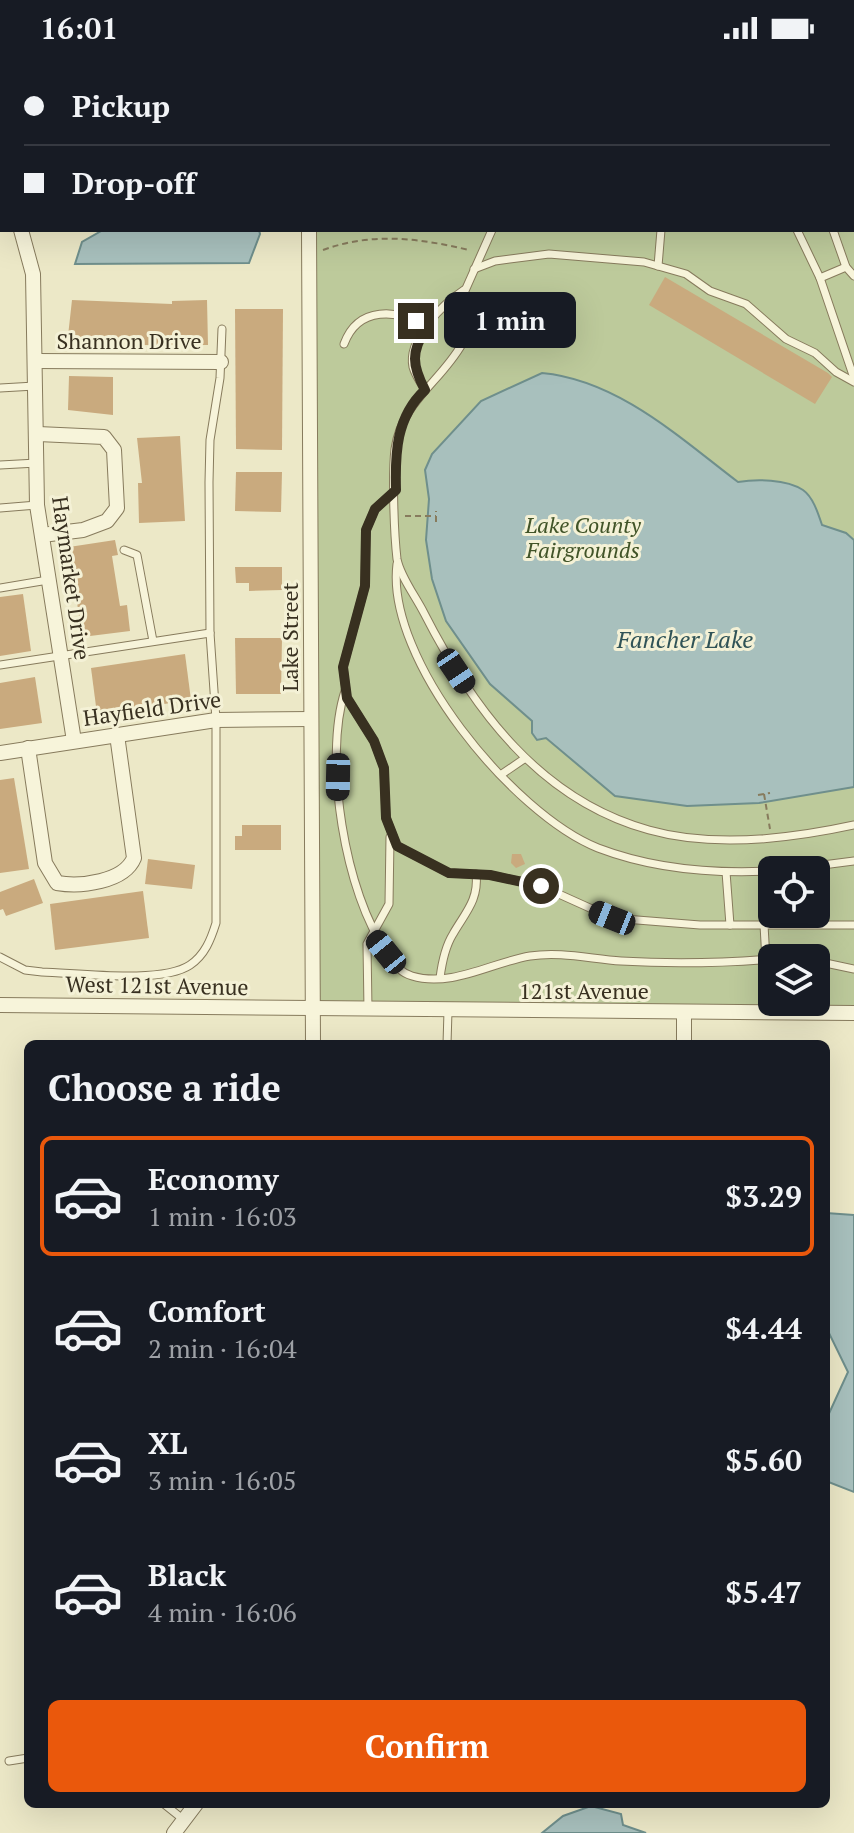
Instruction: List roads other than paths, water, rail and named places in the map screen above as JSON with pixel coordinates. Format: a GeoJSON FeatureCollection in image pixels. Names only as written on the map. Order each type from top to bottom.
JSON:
{"type":"FeatureCollection","features":[{"type":"Feature","properties":{"kind":"street","name":"Haymarket Drive"},"geometry":{"type":"LineString","coordinates":[[22,232],[33,274],[37,505],[74,741]]}},
{"type":"Feature","properties":{"kind":"street","name":"Lake Street"},"geometry":{"type":"LineString","coordinates":[[309,232],[313,1040]]}},
{"type":"Feature","properties":{"kind":"street","name":"Shannon Drive"},"geometry":{"type":"LineString","coordinates":[[36,361],[221,362]]}},
{"type":"Feature","properties":{"kind":"street"},"geometry":{"type":"LineString","coordinates":[[38,434],[104,437],[114,450],[117,508],[107,521],[83,530],[42,535]]}},
{"type":"Feature","properties":{"kind":"street","name":"Hayfield Drive"},"geometry":{"type":"LineString","coordinates":[[0,753],[216,720],[311,719]]}},
{"type":"Feature","properties":{"kind":"street"},"geometry":{"type":"LineString","coordinates":[[28,748],[45,863],[57,883],[68,885],[119,876],[129,868],[134,858],[117,735]]}},
{"type":"Feature","properties":{"kind":"street","name":"West 121st Avenue"},"geometry":{"type":"LineString","coordinates":[[0,1005],[314,1009]]}},
{"type":"Feature","properties":{"kind":"street","name":"121st Avenue"},"geometry":{"type":"LineString","coordinates":[[314,1009],[854,1013]]}},
{"type":"Feature","properties":{"kind":"street"},"geometry":{"type":"LineString","coordinates":[[684,1012],[684,1040]]}},
{"type":"Feature","properties":{"kind":"street"},"geometry":{"type":"LineString","coordinates":[[174,1833],[193,1808]]}},
{"type":"Feature","properties":{"kind":"lane"},"geometry":{"type":"LineString","coordinates":[[491,232],[456,311],[462,344],[448,369],[411,403],[395,449],[395,584],[398,606],[414,653],[459,725],[541,814],[598,848],[634,859],[726,872],[758,871]]}},
{"type":"Feature","properties":{"kind":"lane"},"geometry":{"type":"LineString","coordinates":[[658,266],[661,232]]}},
{"type":"Feature","properties":{"kind":"lane"},"geometry":{"type":"LineString","coordinates":[[798,232],[820,278],[854,380]]}},
{"type":"Feature","properties":{"kind":"lane"},"geometry":{"type":"LineString","coordinates":[[834,232],[846,267],[854,276]]}},
{"type":"Feature","properties":{"kind":"lane"},"geometry":{"type":"LineString","coordinates":[[474,269],[495,261],[549,254],[658,266],[686,274],[710,291],[746,304],[786,339],[815,353],[836,372],[854,380]]}},
{"type":"Feature","properties":{"kind":"lane"},"geometry":{"type":"LineString","coordinates":[[820,278],[846,267]]}},
{"type":"Feature","properties":{"kind":"lane"},"geometry":{"type":"LineString","coordinates":[[425,390],[414,369],[414,347],[452,298],[466,288]]}},
{"type":"Feature","properties":{"kind":"lane"},"geometry":{"type":"LineString","coordinates":[[344,344],[349,332],[375,314],[395,312],[426,328]]}},
{"type":"Feature","properties":{"kind":"lane"},"geometry":{"type":"LineString","coordinates":[[0,957],[25,970],[42,972],[162,974],[190,965],[202,955],[216,923],[216,720],[210,633],[210,440],[221,362],[222,329]]}},
{"type":"Feature","properties":{"kind":"lane"},"geometry":{"type":"LineString","coordinates":[[0,388],[37,386]]}},
{"type":"Feature","properties":{"kind":"lane"},"geometry":{"type":"LineString","coordinates":[[0,465],[37,463]]}},
{"type":"Feature","properties":{"kind":"lane"},"geometry":{"type":"LineString","coordinates":[[396,490],[375,509],[366,530],[365,586],[343,667],[347,698],[374,741],[384,768],[386,818],[397,846],[449,873],[476,874],[541,886],[612,918],[758,925]]}},
{"type":"Feature","properties":{"kind":"lane"},"geometry":{"type":"LineString","coordinates":[[0,508],[37,505]]}},
{"type":"Feature","properties":{"kind":"lane"},"geometry":{"type":"LineString","coordinates":[[124,550],[137,555],[153,641]]}},
{"type":"Feature","properties":{"kind":"lane"},"geometry":{"type":"LineString","coordinates":[[397,562],[443,653],[481,709],[524,759],[588,805],[648,830],[679,836],[771,838],[854,825]]}},
{"type":"Feature","properties":{"kind":"lane"},"geometry":{"type":"LineString","coordinates":[[0,588],[48,580]]}},
{"type":"Feature","properties":{"kind":"lane"},"geometry":{"type":"LineString","coordinates":[[0,665],[210,633]]}},
{"type":"Feature","properties":{"kind":"lane"},"geometry":{"type":"LineString","coordinates":[[346,689],[337,713],[337,793],[352,875],[373,935],[400,971],[415,977],[440,978],[531,955],[622,961],[758,959]]}},
{"type":"Feature","properties":{"kind":"lane"},"geometry":{"type":"LineString","coordinates":[[502,774],[524,759]]}},
{"type":"Feature","properties":{"kind":"lane"},"geometry":{"type":"LineString","coordinates":[[368,1010],[367,944],[389,904],[391,830]]}},
{"type":"Feature","properties":{"kind":"lane"},"geometry":{"type":"LineString","coordinates":[[830,864],[854,861]]}},
{"type":"Feature","properties":{"kind":"lane"},"geometry":{"type":"LineString","coordinates":[[726,872],[730,925]]}},
{"type":"Feature","properties":{"kind":"lane"},"geometry":{"type":"LineString","coordinates":[[440,978],[453,934],[473,904],[476,874]]}},
{"type":"Feature","properties":{"kind":"lane"},"geometry":{"type":"LineString","coordinates":[[830,925],[854,925]]}},
{"type":"Feature","properties":{"kind":"lane"},"geometry":{"type":"LineString","coordinates":[[830,964],[854,969]]}},
{"type":"Feature","properties":{"kind":"lane"},"geometry":{"type":"LineString","coordinates":[[447,1040],[448,1011]]}},
{"type":"Feature","properties":{"kind":"lane"},"geometry":{"type":"LineString","coordinates":[[9,1761],[24,1759]]}},
{"type":"Feature","properties":{"kind":"lane"},"geometry":{"type":"LineString","coordinates":[[169,1808],[184,1820]]}},
{"type":"Feature","properties":{"kind":"water"},"geometry":{"type":"Polygon","coordinates":[[[100,232],[260,234],[249,263],[75,264],[82,242],[100,232]]]}},
{"type":"Feature","properties":{"kind":"water","name":"Fancher Lake"},"geometry":{"type":"Polygon","coordinates":[[[542,373],[570,378],[622,399],[671,430],[738,482],[771,481],[796,486],[807,493],[822,525],[846,533],[854,540],[854,787],[759,803],[687,806],[615,796],[546,738],[537,740],[532,733],[532,721],[490,684],[446,621],[432,579],[426,540],[429,499],[425,470],[432,454],[481,401],[542,373]]]}},
{"type":"Feature","properties":{"kind":"water"},"geometry":{"type":"Polygon","coordinates":[[[830,1213],[854,1215],[854,1492],[830,1483],[830,1411],[848,1372],[830,1335],[830,1213]]]}},
{"type":"Feature","properties":{"kind":"water"},"geometry":{"type":"Polygon","coordinates":[[[585,1808],[598,1808],[621,1814],[623,1825],[646,1833],[542,1833],[563,1816],[585,1808]]]}},
{"type":"Feature","properties":{"kind":"park label","name":"Lake County Fairgrounds"},"geometry":{"type":"Point","coordinates":[583,536]}}]}
